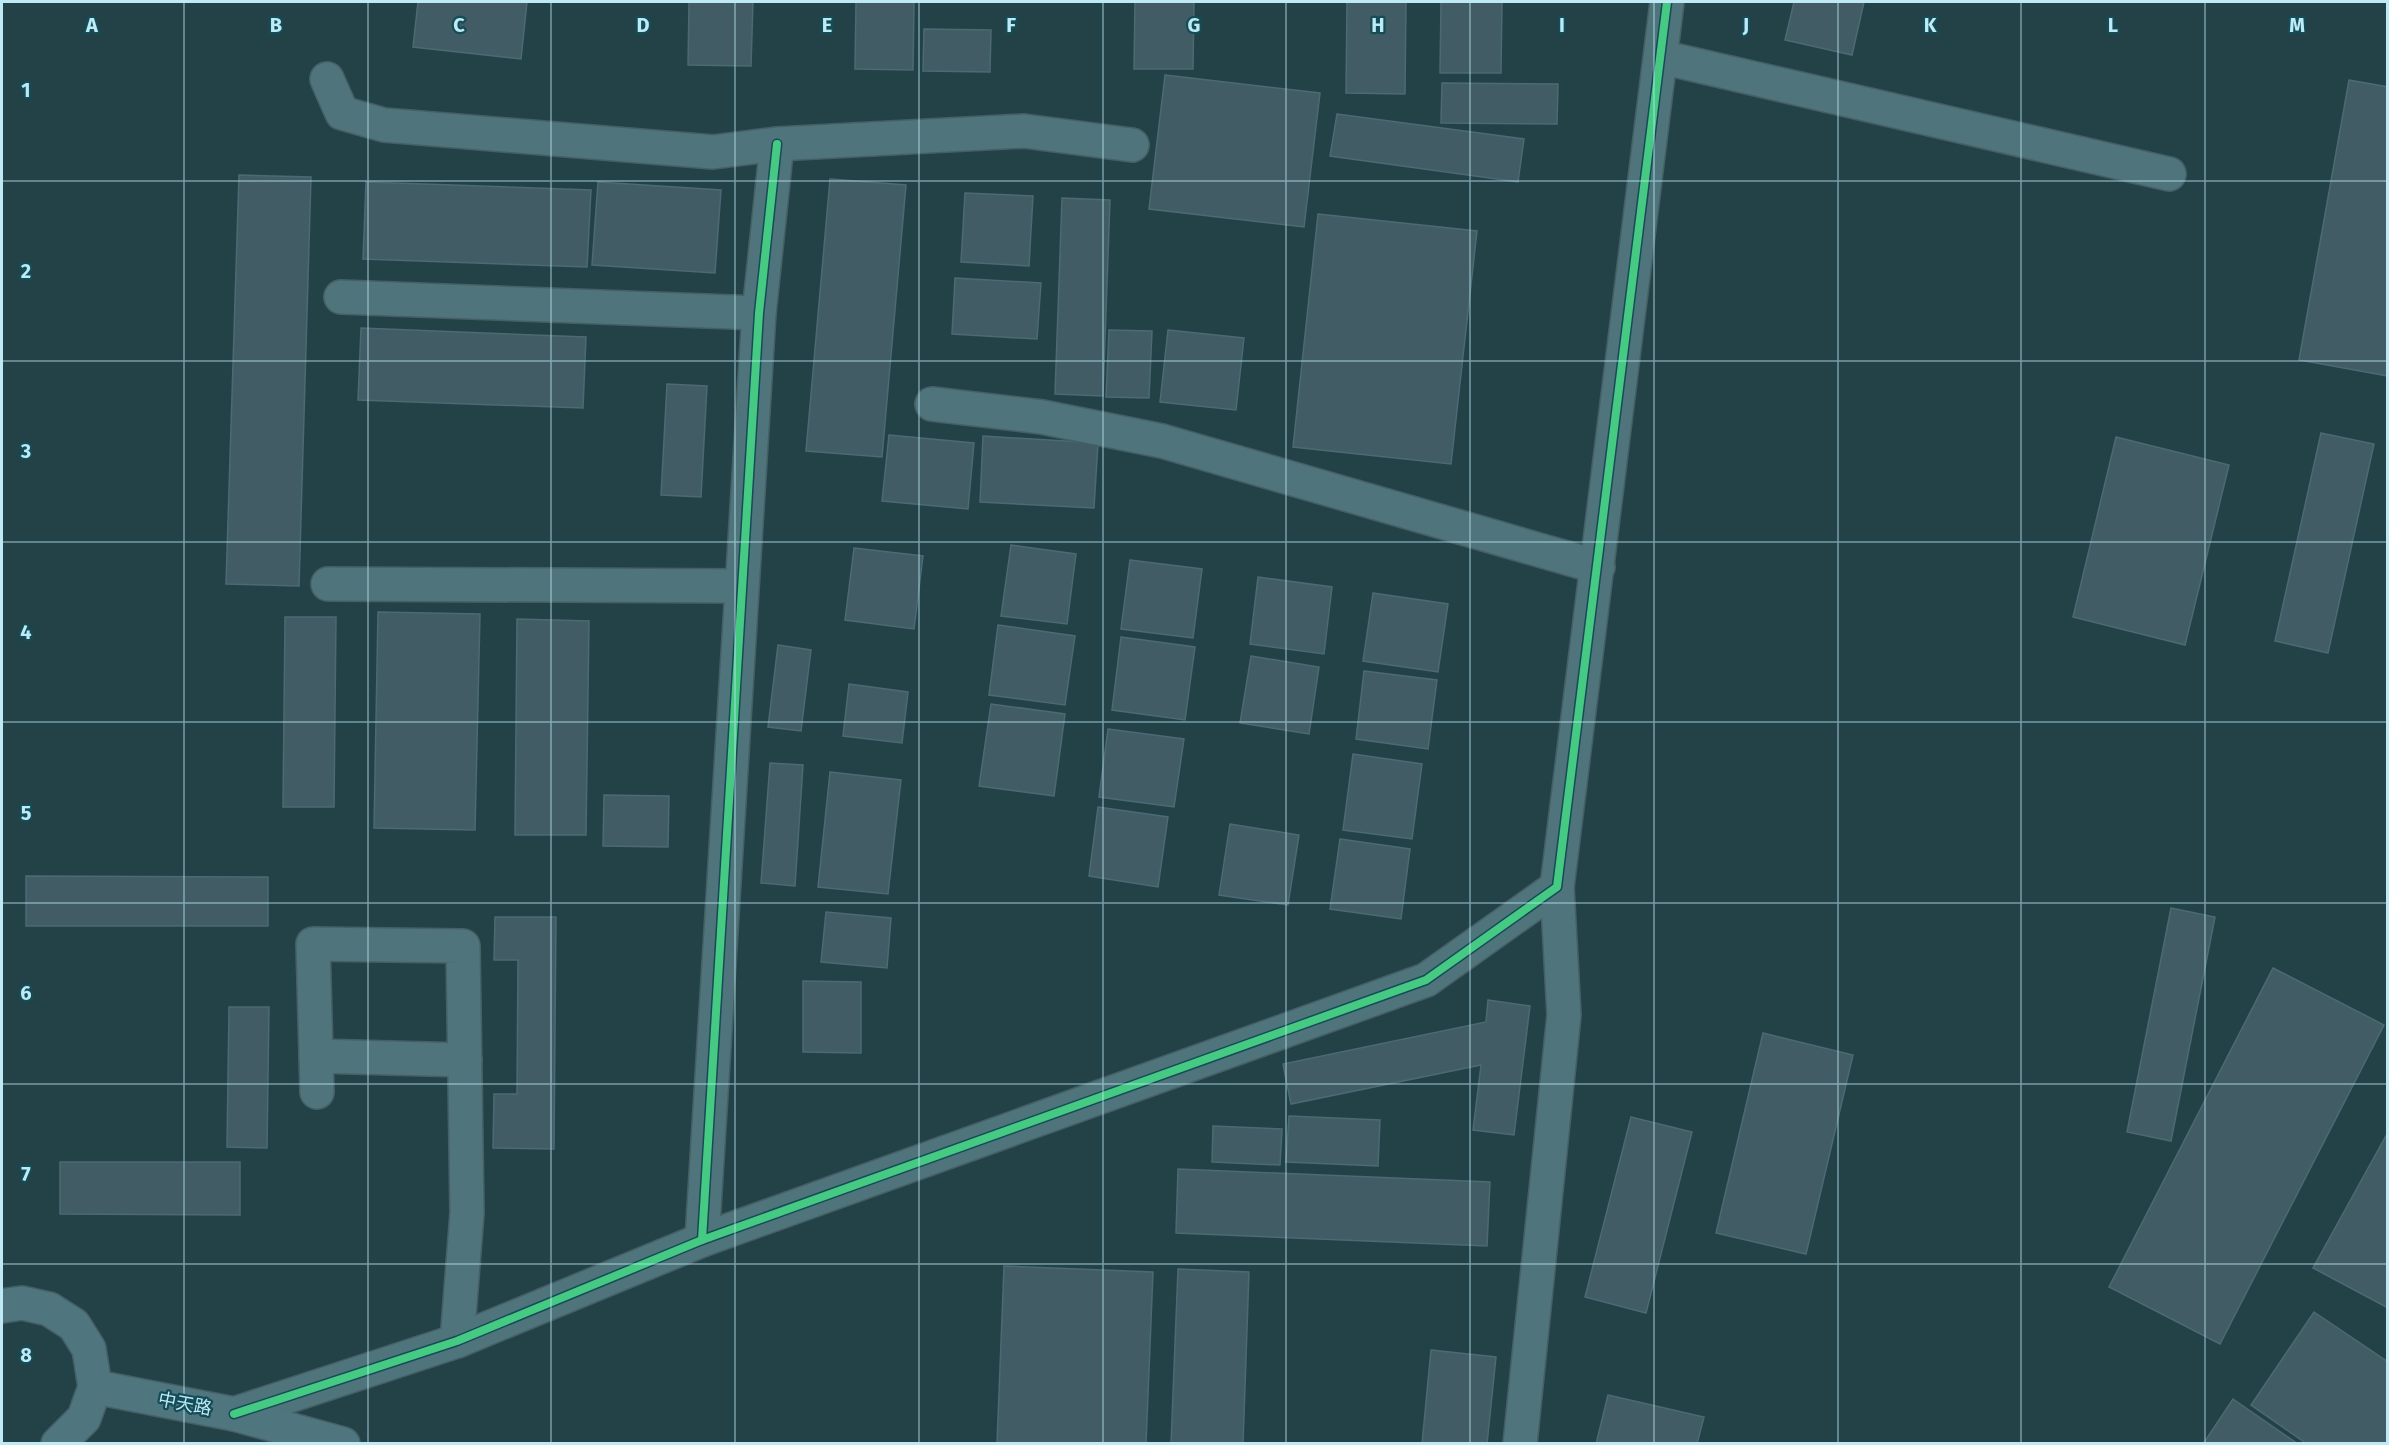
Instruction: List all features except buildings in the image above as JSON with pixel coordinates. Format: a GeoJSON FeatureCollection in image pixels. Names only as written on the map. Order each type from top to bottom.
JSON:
{"type":"FeatureCollection","features":[{"type":"Feature","properties":{"kind":"main road"},"geometry":{"type":"LineString","coordinates":[[2,1306],[21,1303],[49,1308],[74,1325],[89,1349],[95,1387],[84,1418],[58,1443]]}},
{"type":"Feature","properties":{"kind":"main road","name":"中天路"},"geometry":{"type":"LineString","coordinates":[[95,1387],[234,1414],[343,1443]]}},
{"type":"Feature","properties":{"kind":"street"},"geometry":{"type":"LineString","coordinates":[[1520,1443],[1564,1015],[1557,887],[1667,2]]}},
{"type":"Feature","properties":{"kind":"street"},"geometry":{"type":"LineString","coordinates":[[1661,57],[2169,174]]}},
{"type":"Feature","properties":{"kind":"street"},"geometry":{"type":"LineString","coordinates":[[327,79],[342,112],[384,125],[713,152],[777,144],[1024,131],[1132,145]]}},
{"type":"Feature","properties":{"kind":"street"},"geometry":{"type":"LineString","coordinates":[[702,1240],[759,313],[777,144]]}},
{"type":"Feature","properties":{"kind":"street"},"geometry":{"type":"LineString","coordinates":[[341,297],[759,313]]}},
{"type":"Feature","properties":{"kind":"street"},"geometry":{"type":"LineString","coordinates":[[932,404],[1042,417],[1162,441],[1598,567]]}},
{"type":"Feature","properties":{"kind":"street"},"geometry":{"type":"LineString","coordinates":[[328,584],[742,586]]}},
{"type":"Feature","properties":{"kind":"street"},"geometry":{"type":"LineString","coordinates":[[234,1414],[457,1341],[702,1240],[1426,980],[1557,887]]}},
{"type":"Feature","properties":{"kind":"street"},"geometry":{"type":"LineString","coordinates":[[317,1092],[313,944],[463,946],[467,1213],[457,1341]]}},
{"type":"Feature","properties":{"kind":"street"},"geometry":{"type":"LineString","coordinates":[[316,1056],[465,1060]]}},
{"type":"Feature","properties":{"kind":"cycle path"},"geometry":{"type":"LineString","coordinates":[[234,1414],[457,1341],[702,1240],[1426,980],[1557,887],[1667,2]]}},
{"type":"Feature","properties":{"kind":"cycle path"},"geometry":{"type":"LineString","coordinates":[[702,1240],[759,313],[777,144]]}}]}
